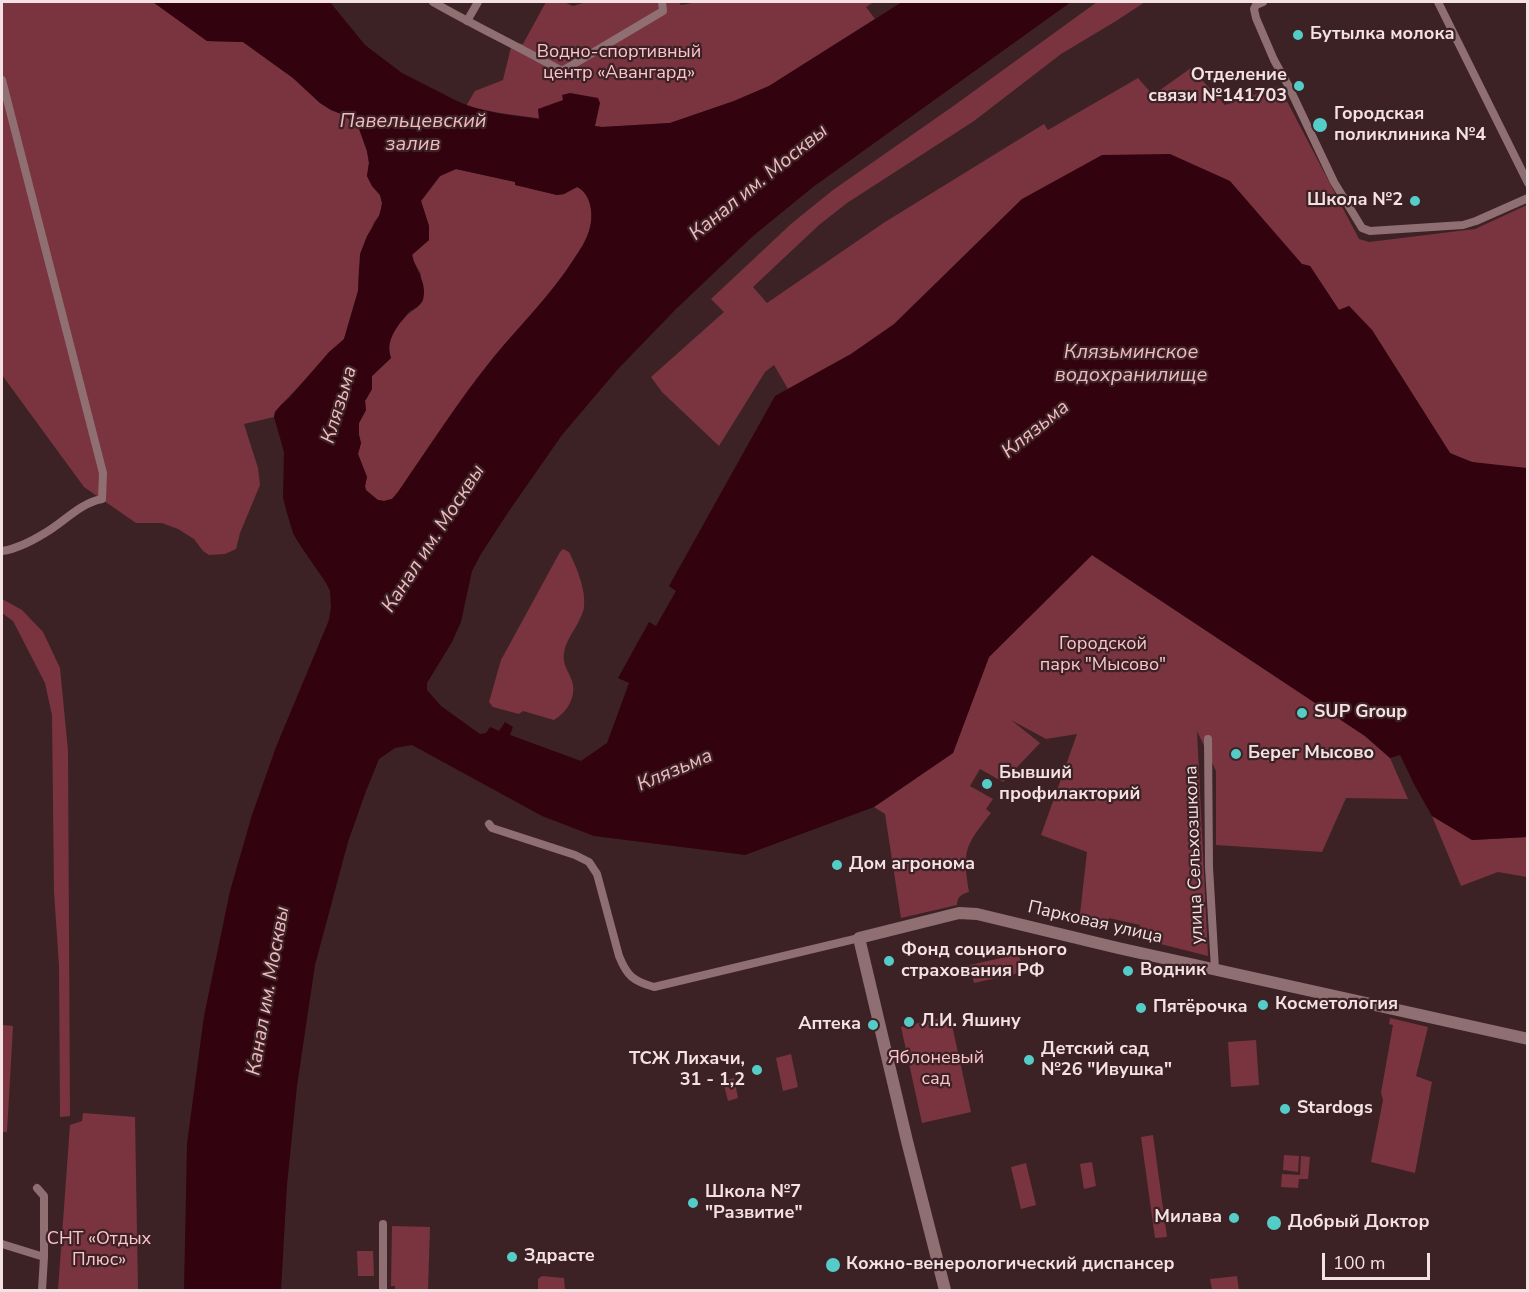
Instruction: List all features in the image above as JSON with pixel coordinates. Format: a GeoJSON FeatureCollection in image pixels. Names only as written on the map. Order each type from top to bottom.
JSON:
{"type":"FeatureCollection","features":[{"type":"Feature","properties":{"kind":"street"},"geometry":{"type":"LineString","coordinates":[[433,2],[562,71],[663,10],[662,2]]}},
{"type":"Feature","properties":{"kind":"street"},"geometry":{"type":"LineString","coordinates":[[467,21],[478,2]]}},
{"type":"Feature","properties":{"kind":"street"},"geometry":{"type":"LineString","coordinates":[[1263,2],[1256,5],[1254,9],[1274,60],[1334,182],[1362,228],[1370,231],[1463,225],[1527,198]]}},
{"type":"Feature","properties":{"kind":"street"},"geometry":{"type":"LineString","coordinates":[[1438,2],[1527,183]]}},
{"type":"Feature","properties":{"kind":"street"},"geometry":{"type":"LineString","coordinates":[[2,80],[104,473],[102,499],[86,505],[46,533],[10,550],[2,551]]}},
{"type":"Feature","properties":{"kind":"street","name":"улица Сельхозшкола"},"geometry":{"type":"LineString","coordinates":[[1208,739],[1209,867],[1215,969]]}},
{"type":"Feature","properties":{"kind":"street","name":"Парковая улица"},"geometry":{"type":"LineString","coordinates":[[489,824],[492,828],[575,855],[588,862],[597,874],[624,969],[632,979],[654,987],[959,913],[968,913],[1527,1039]]}},
{"type":"Feature","properties":{"kind":"street"},"geometry":{"type":"LineString","coordinates":[[859,938],[945,1290]]}},
{"type":"Feature","properties":{"kind":"street"},"geometry":{"type":"LineString","coordinates":[[37,1188],[44,1196],[42,1290]]}},
{"type":"Feature","properties":{"kind":"street"},"geometry":{"type":"LineString","coordinates":[[383,1224],[383,1290]]}},
{"type":"Feature","properties":{"kind":"street"},"geometry":{"type":"LineString","coordinates":[[2,1244],[44,1257]]}},
{"type":"Feature","properties":{"kind":"green space"},"geometry":{"type":"Polygon","coordinates":[[[2,2],[153,2],[207,41],[243,42],[293,78],[320,103],[344,115],[358,126],[367,151],[369,163],[367,176],[380,195],[382,203],[359,267],[358,291],[344,339],[281,405],[274,417],[244,424],[258,468],[260,485],[240,533],[236,549],[225,554],[209,555],[194,539],[162,523],[136,523],[84,487],[2,375],[2,2]]]}},
{"type":"Feature","properties":{"kind":"green space","name":"Водно-спортивный центр «Авангард»"},"geometry":{"type":"Polygon","coordinates":[[[546,2],[564,2],[573,6],[586,2],[679,2],[681,5],[697,2],[874,2],[866,7],[875,19],[769,86],[670,123],[602,127],[466,106],[475,91],[503,80],[512,43],[523,44],[546,2]]]}},
{"type":"Feature","properties":{"kind":"green space"},"geometry":{"type":"Polygon","coordinates":[[[1097,2],[1145,2],[1061,54],[974,121],[847,203],[819,225],[753,287],[767,303],[885,222],[1044,124],[1048,130],[1138,78],[1153,95],[1191,68],[1225,105],[1279,86],[1359,239],[1369,242],[1475,229],[1527,205],[1527,468],[1477,463],[1450,453],[1372,330],[1349,306],[1339,310],[1310,266],[1022,199],[895,324],[851,354],[788,389],[774,365],[765,372],[719,446],[662,392],[651,377],[724,312],[711,299],[791,224],[833,190],[1097,2]]]}},
{"type":"Feature","properties":{"kind":"green space"},"geometry":{"type":"Polygon","coordinates":[[[456,169],[516,182],[516,185],[557,195],[577,187],[589,200],[591,225],[583,245],[565,272],[480,374],[398,492],[392,499],[378,500],[366,491],[367,477],[358,454],[361,443],[359,423],[366,410],[365,401],[372,389],[372,376],[391,358],[389,350],[392,335],[406,316],[418,307],[421,274],[412,254],[429,240],[429,226],[421,201],[440,176],[456,169]]]}},
{"type":"Feature","properties":{"kind":"green space"},"geometry":{"type":"Polygon","coordinates":[[[563,549],[569,552],[575,564],[584,599],[583,613],[564,653],[564,662],[573,685],[571,700],[566,710],[554,720],[523,711],[519,714],[493,707],[489,702],[501,660],[563,549]]]}},
{"type":"Feature","properties":{"kind":"green space","name":"Городской парк \"Мысово\""},"geometry":{"type":"Polygon","coordinates":[[[1092,555],[1365,736],[1390,758],[1408,799],[1346,798],[1322,852],[1216,845],[1216,771],[1197,731],[1208,956],[1137,938],[1140,925],[1109,918],[1106,930],[1079,923],[1087,852],[1041,835],[1077,734],[1046,739],[1011,720],[1040,743],[1003,782],[980,769],[970,786],[993,799],[986,809],[991,813],[976,833],[968,849],[966,867],[969,892],[960,896],[957,905],[901,918],[885,814],[874,807],[953,753],[989,657],[1092,555]]]}},
{"type":"Feature","properties":{"kind":"green space"},"geometry":{"type":"Polygon","coordinates":[[[2,599],[22,610],[43,632],[60,668],[68,751],[70,1116],[60,1117],[59,966],[54,892],[52,715],[45,683],[13,621],[2,613],[2,599]]]}},
{"type":"Feature","properties":{"kind":"green space"},"geometry":{"type":"Polygon","coordinates":[[[1432,816],[1472,840],[1527,837],[1527,877],[1498,872],[1461,886],[1432,816]]]}},
{"type":"Feature","properties":{"kind":"green space"},"geometry":{"type":"Polygon","coordinates":[[[1019,954],[1023,972],[974,983],[970,965],[1019,954]]]}},
{"type":"Feature","properties":{"kind":"green space","name":"Яблоневый сад"},"geometry":{"type":"Polygon","coordinates":[[[950,1016],[971,1112],[922,1123],[901,1027],[950,1016]]]}},
{"type":"Feature","properties":{"kind":"green space"},"geometry":{"type":"Polygon","coordinates":[[[1390,1018],[1428,1027],[1416,1076],[1432,1082],[1415,1173],[1371,1162],[1383,1100],[1381,1093],[1393,1025],[1389,1024],[1390,1018]]]}},
{"type":"Feature","properties":{"kind":"green space"},"geometry":{"type":"Polygon","coordinates":[[[2,1025],[13,1026],[7,1132],[2,1132],[2,1025]]]}},
{"type":"Feature","properties":{"kind":"green space"},"geometry":{"type":"Polygon","coordinates":[[[1256,1040],[1259,1085],[1231,1087],[1228,1042],[1256,1040]]]}},
{"type":"Feature","properties":{"kind":"green space"},"geometry":{"type":"Polygon","coordinates":[[[791,1054],[798,1087],[783,1091],[776,1058],[791,1054]]]}},
{"type":"Feature","properties":{"kind":"green space"},"geometry":{"type":"Polygon","coordinates":[[[734,1078],[738,1098],[728,1101],[723,1081],[734,1078]]]}},
{"type":"Feature","properties":{"kind":"green space","name":"СНТ «Отдых Плюс»"},"geometry":{"type":"Polygon","coordinates":[[[83,1113],[135,1117],[138,1290],[58,1290],[70,1125],[82,1121],[83,1113]]]}},
{"type":"Feature","properties":{"kind":"green space"},"geometry":{"type":"Polygon","coordinates":[[[1153,1135],[1167,1237],[1155,1238],[1141,1137],[1153,1135]]]}},
{"type":"Feature","properties":{"kind":"green space"},"geometry":{"type":"Polygon","coordinates":[[[1284,1155],[1299,1156],[1298,1172],[1283,1170],[1284,1155]]]}},
{"type":"Feature","properties":{"kind":"green space"},"geometry":{"type":"Polygon","coordinates":[[[1301,1156],[1310,1157],[1308,1179],[1299,1179],[1298,1188],[1281,1187],[1282,1174],[1300,1175],[1301,1156]]]}},
{"type":"Feature","properties":{"kind":"green space"},"geometry":{"type":"Polygon","coordinates":[[[1092,1162],[1096,1186],[1084,1189],[1080,1164],[1092,1162]]]}},
{"type":"Feature","properties":{"kind":"green space"},"geometry":{"type":"Polygon","coordinates":[[[1026,1163],[1036,1205],[1021,1209],[1011,1167],[1026,1163]]]}},
{"type":"Feature","properties":{"kind":"green space"},"geometry":{"type":"Polygon","coordinates":[[[392,1226],[430,1227],[428,1290],[395,1290],[395,1286],[391,1286],[392,1226]]]}},
{"type":"Feature","properties":{"kind":"green space"},"geometry":{"type":"Polygon","coordinates":[[[357,1251],[373,1251],[374,1276],[358,1276],[357,1251]]]}},
{"type":"Feature","properties":{"kind":"green space"},"geometry":{"type":"Polygon","coordinates":[[[542,1276],[564,1278],[565,1290],[538,1290],[538,1279],[542,1276]]]}},
{"type":"Feature","properties":{"kind":"green space"},"geometry":{"type":"Polygon","coordinates":[[[1237,1276],[1239,1290],[1212,1290],[1210,1279],[1237,1276]]]}},
{"type":"Feature","properties":{"kind":"water","name":"Клязьминское водохранилище"},"geometry":{"type":"Polygon","coordinates":[[[153,2],[330,2],[365,45],[402,73],[457,101],[487,111],[539,119],[538,109],[563,100],[562,95],[570,93],[598,98],[600,103],[595,126],[602,127],[670,123],[734,101],[769,86],[902,2],[1071,2],[813,187],[753,236],[676,309],[618,369],[562,435],[481,554],[472,571],[461,622],[452,642],[427,683],[427,690],[441,706],[480,734],[486,733],[490,727],[499,731],[505,722],[513,727],[510,735],[581,761],[607,743],[629,683],[618,678],[649,622],[656,626],[676,591],[669,586],[775,396],[851,354],[894,324],[1022,199],[1102,155],[1170,154],[1230,181],[1302,264],[1310,266],[1339,310],[1349,306],[1372,330],[1450,453],[1472,462],[1527,468],[1527,837],[1472,840],[1432,816],[1400,755],[1390,758],[1365,736],[1092,555],[989,657],[953,753],[874,807],[745,855],[594,836],[542,816],[412,745],[395,748],[379,759],[366,791],[348,842],[315,965],[297,1086],[287,1185],[281,1290],[184,1290],[187,1144],[204,1016],[230,891],[252,815],[276,747],[329,620],[331,607],[330,591],[293,533],[287,513],[283,498],[284,452],[274,417],[281,405],[329,352],[344,339],[358,291],[360,254],[379,216],[382,203],[380,195],[367,176],[369,163],[367,151],[358,126],[344,115],[320,103],[293,78],[243,42],[207,41],[153,2]],[[456,169],[440,176],[421,201],[429,226],[429,240],[412,255],[423,282],[423,300],[419,306],[408,313],[392,335],[389,349],[391,358],[372,376],[372,389],[365,401],[366,410],[359,423],[361,443],[358,454],[367,477],[365,486],[366,490],[378,500],[392,499],[398,492],[468,390],[555,285],[586,238],[591,225],[591,213],[589,200],[582,190],[577,187],[557,195],[515,185],[515,182],[456,169]]]}},
{"type":"Feature","properties":{"kind":"place","name":"Бутылка молока"},"geometry":{"type":"Point","coordinates":[1298,35]}},
{"type":"Feature","properties":{"kind":"place","name":"Отделение связи №141703"},"geometry":{"type":"Point","coordinates":[1299,86]}},
{"type":"Feature","properties":{"kind":"place","name":"Городская поликлиника №4"},"geometry":{"type":"Point","coordinates":[1320,125]}},
{"type":"Feature","properties":{"kind":"place","name":"Школа №2"},"geometry":{"type":"Point","coordinates":[1415,201]}},
{"type":"Feature","properties":{"kind":"place","name":"SUP Group"},"geometry":{"type":"Point","coordinates":[1302,713]}},
{"type":"Feature","properties":{"kind":"place","name":"Берег Мысово"},"geometry":{"type":"Point","coordinates":[1236,754]}},
{"type":"Feature","properties":{"kind":"place","name":"Бывший профилакторий"},"geometry":{"type":"Point","coordinates":[987,784]}},
{"type":"Feature","properties":{"kind":"place","name":"Дом агронома"},"geometry":{"type":"Point","coordinates":[837,865]}},
{"type":"Feature","properties":{"kind":"place","name":"Фонд социального страхования РФ"},"geometry":{"type":"Point","coordinates":[889,961]}},
{"type":"Feature","properties":{"kind":"place","name":"Водник"},"geometry":{"type":"Point","coordinates":[1128,971]}},
{"type":"Feature","properties":{"kind":"place","name":"Косметология"},"geometry":{"type":"Point","coordinates":[1263,1005]}},
{"type":"Feature","properties":{"kind":"place","name":"Пятёрочка"},"geometry":{"type":"Point","coordinates":[1141,1008]}},
{"type":"Feature","properties":{"kind":"place","name":"Л.И. Яшину"},"geometry":{"type":"Point","coordinates":[909,1022]}},
{"type":"Feature","properties":{"kind":"place","name":"Аптека"},"geometry":{"type":"Point","coordinates":[873,1025]}},
{"type":"Feature","properties":{"kind":"place","name":"Детский сад №26 \"Ивушка\""},"geometry":{"type":"Point","coordinates":[1029,1060]}},
{"type":"Feature","properties":{"kind":"place","name":"ТСЖ Лихачи, 31 - 1,2"},"geometry":{"type":"Point","coordinates":[757,1070]}},
{"type":"Feature","properties":{"kind":"place","name":"Stardogs"},"geometry":{"type":"Point","coordinates":[1285,1109]}},
{"type":"Feature","properties":{"kind":"place","name":"Школа №7 \"Развитие\""},"geometry":{"type":"Point","coordinates":[693,1203]}},
{"type":"Feature","properties":{"kind":"place","name":"Милава"},"geometry":{"type":"Point","coordinates":[1234,1218]}},
{"type":"Feature","properties":{"kind":"place","name":"Добрый Доктор"},"geometry":{"type":"Point","coordinates":[1274,1223]}},
{"type":"Feature","properties":{"kind":"place","name":"Здрасте"},"geometry":{"type":"Point","coordinates":[512,1257]}},
{"type":"Feature","properties":{"kind":"place","name":"Кожно-венерологический диспансер"},"geometry":{"type":"Point","coordinates":[833,1265]}},
{"type":"Feature","properties":{"kind":"water label","name":"Павельцевский залив"},"geometry":{"type":"Point","coordinates":[413,134]}},
{"type":"Feature","properties":{"kind":"water label","name":"Канал им. Москвы"},"geometry":{"type":"Point","coordinates":[759,183]}},
{"type":"Feature","properties":{"kind":"water label","name":"Клязьма"},"geometry":{"type":"Point","coordinates":[340,405]}},
{"type":"Feature","properties":{"kind":"water label","name":"Клязьма"},"geometry":{"type":"Point","coordinates":[1036,430]}},
{"type":"Feature","properties":{"kind":"water label","name":"Канал им. Москвы"},"geometry":{"type":"Point","coordinates":[434,539]}},
{"type":"Feature","properties":{"kind":"water label","name":"Клязьма"},"geometry":{"type":"Point","coordinates":[675,771]}},
{"type":"Feature","properties":{"kind":"water label","name":"Канал им. Москвы"},"geometry":{"type":"Point","coordinates":[269,991]}}]}
